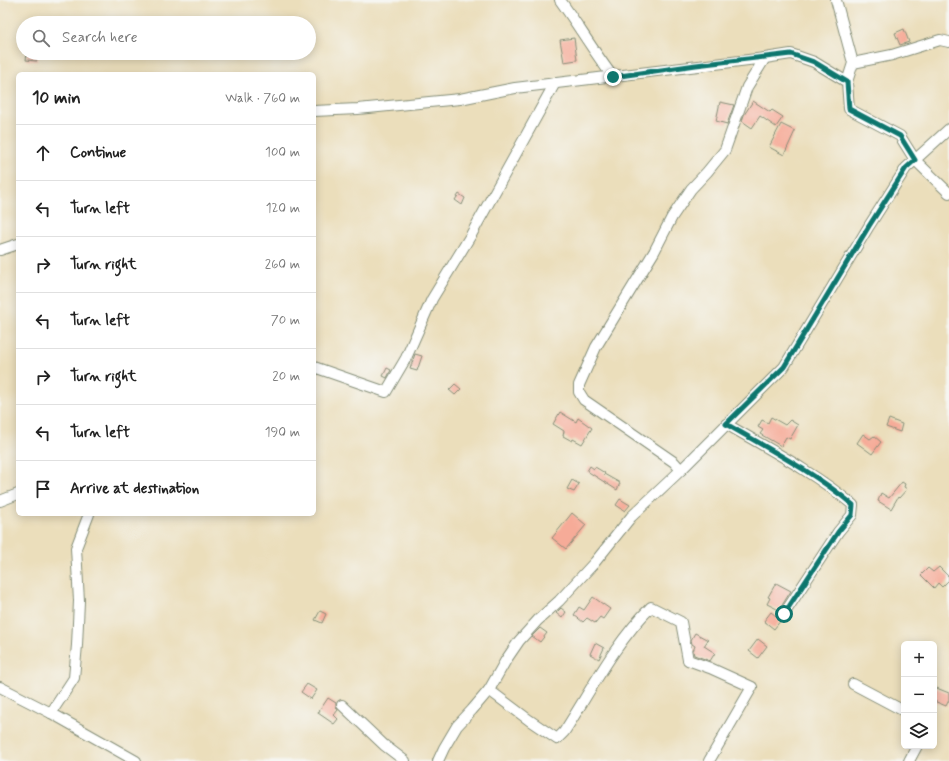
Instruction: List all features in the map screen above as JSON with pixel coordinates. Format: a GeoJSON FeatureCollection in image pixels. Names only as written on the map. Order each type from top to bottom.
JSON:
{"type":"FeatureCollection","features":[{"type":"Feature","properties":{"kind":"street"},"geometry":{"type":"LineString","coordinates":[[560,0],[596,55],[613,77]]}},
{"type":"Feature","properties":{"kind":"street"},"geometry":{"type":"LineString","coordinates":[[836,0],[853,64],[847,82],[849,109],[900,136],[915,160],[949,193]]}},
{"type":"Feature","properties":{"kind":"street"},"geometry":{"type":"LineString","coordinates":[[853,64],[892,55],[940,40],[949,42]]}},
{"type":"Feature","properties":{"kind":"street"},"geometry":{"type":"LineString","coordinates":[[316,111],[358,109],[460,99],[515,88],[791,54],[814,62],[847,82]]}},
{"type":"Feature","properties":{"kind":"street"},"geometry":{"type":"LineString","coordinates":[[681,470],[674,462],[584,400],[579,392],[579,384],[596,347],[654,252],[672,217],[690,189],[707,172],[725,150],[747,87],[765,58]]}},
{"type":"Feature","properties":{"kind":"street"},"geometry":{"type":"LineString","coordinates":[[316,368],[386,392],[406,358],[432,300],[471,235],[555,83]]}},
{"type":"Feature","properties":{"kind":"street"},"geometry":{"type":"LineString","coordinates":[[438,761],[457,726],[489,690],[519,641],[590,567],[630,517],[681,470],[784,367],[869,226],[906,168],[949,129]]}},
{"type":"Feature","properties":{"kind":"street"},"geometry":{"type":"LineString","coordinates":[[0,250],[16,245]]}},
{"type":"Feature","properties":{"kind":"street"},"geometry":{"type":"LineString","coordinates":[[726,424],[839,493],[853,505],[852,515],[838,532],[784,614]]}},
{"type":"Feature","properties":{"kind":"street"},"geometry":{"type":"LineString","coordinates":[[0,501],[16,495]]}},
{"type":"Feature","properties":{"kind":"street"},"geometry":{"type":"LineString","coordinates":[[51,713],[74,678],[79,601],[76,548],[88,516]]}},
{"type":"Feature","properties":{"kind":"street"},"geometry":{"type":"LineString","coordinates":[[489,690],[557,739],[564,732],[605,666],[650,607],[681,622],[688,660],[752,687],[709,761]]}},
{"type":"Feature","properties":{"kind":"street"},"geometry":{"type":"LineString","coordinates":[[853,684],[901,709]]}},
{"type":"Feature","properties":{"kind":"street"},"geometry":{"type":"LineString","coordinates":[[0,687],[51,713],[136,761]]}},
{"type":"Feature","properties":{"kind":"street"},"geometry":{"type":"LineString","coordinates":[[342,705],[384,745],[405,761]]}},
{"type":"Feature","properties":{"kind":"street"},"geometry":{"type":"LineString","coordinates":[[909,761],[915,749]]}},
{"type":"Feature","properties":{"kind":"building"},"geometry":{"type":"Polygon","coordinates":[[[904,29],[909,42],[900,45],[895,33],[904,29]]]}},
{"type":"Feature","properties":{"kind":"building"},"geometry":{"type":"Polygon","coordinates":[[[574,38],[577,60],[564,62],[560,40],[574,38]]]}},
{"type":"Feature","properties":{"kind":"building"},"geometry":{"type":"Polygon","coordinates":[[[753,101],[770,112],[772,110],[783,117],[776,127],[760,116],[752,128],[742,121],[753,101]]]}},
{"type":"Feature","properties":{"kind":"building"},"geometry":{"type":"Polygon","coordinates":[[[720,102],[734,105],[727,124],[716,121],[720,102]]]}},
{"type":"Feature","properties":{"kind":"building"},"geometry":{"type":"Polygon","coordinates":[[[781,124],[795,131],[784,155],[769,147],[781,124]]]}},
{"type":"Feature","properties":{"kind":"building"},"geometry":{"type":"Polygon","coordinates":[[[459,194],[465,198],[462,205],[455,200],[459,194]]]}},
{"type":"Feature","properties":{"kind":"building"},"geometry":{"type":"Polygon","coordinates":[[[415,354],[422,356],[417,371],[410,369],[415,354]]]}},
{"type":"Feature","properties":{"kind":"building"},"geometry":{"type":"Polygon","coordinates":[[[387,368],[391,370],[387,378],[383,376],[387,368]]]}},
{"type":"Feature","properties":{"kind":"building"},"geometry":{"type":"Polygon","coordinates":[[[455,384],[461,389],[455,395],[449,390],[455,384]]]}},
{"type":"Feature","properties":{"kind":"building"},"geometry":{"type":"Polygon","coordinates":[[[560,412],[576,422],[578,418],[592,428],[582,444],[563,436],[564,431],[553,424],[560,412]]]}},
{"type":"Feature","properties":{"kind":"building"},"geometry":{"type":"Polygon","coordinates":[[[771,417],[785,425],[790,420],[798,425],[790,439],[786,437],[781,446],[760,434],[763,430],[758,427],[762,420],[768,423],[771,417]]]}},
{"type":"Feature","properties":{"kind":"building"},"geometry":{"type":"Polygon","coordinates":[[[889,419],[902,424],[900,432],[886,427],[889,419]]]}},
{"type":"Feature","properties":{"kind":"building"},"geometry":{"type":"Polygon","coordinates":[[[863,434],[870,439],[874,436],[881,442],[872,454],[857,443],[863,434]]]}},
{"type":"Feature","properties":{"kind":"building"},"geometry":{"type":"Polygon","coordinates":[[[590,466],[594,469],[595,467],[620,483],[617,490],[587,471],[590,466]]]}},
{"type":"Feature","properties":{"kind":"building"},"geometry":{"type":"Polygon","coordinates":[[[572,480],[579,484],[574,492],[567,489],[572,480]]]}},
{"type":"Feature","properties":{"kind":"building"},"geometry":{"type":"Polygon","coordinates":[[[902,482],[905,484],[904,487],[907,489],[899,498],[898,497],[891,509],[878,501],[881,493],[889,498],[902,482]]]}},
{"type":"Feature","properties":{"kind":"building"},"geometry":{"type":"Polygon","coordinates":[[[620,499],[630,505],[625,511],[616,505],[620,499]]]}},
{"type":"Feature","properties":{"kind":"building"},"geometry":{"type":"Polygon","coordinates":[[[572,513],[586,525],[566,549],[552,538],[572,513]]]}},
{"type":"Feature","properties":{"kind":"building"},"geometry":{"type":"Polygon","coordinates":[[[939,567],[949,577],[949,580],[942,587],[938,583],[934,588],[921,575],[928,568],[933,572],[939,567]]]}},
{"type":"Feature","properties":{"kind":"building"},"geometry":{"type":"Polygon","coordinates":[[[776,583],[791,591],[779,610],[767,604],[770,598],[768,597],[776,583]]]}},
{"type":"Feature","properties":{"kind":"building"},"geometry":{"type":"Polygon","coordinates":[[[593,597],[610,609],[603,619],[600,617],[595,623],[587,618],[583,622],[574,615],[579,607],[584,610],[593,597]]]}},
{"type":"Feature","properties":{"kind":"building"},"geometry":{"type":"Polygon","coordinates":[[[561,608],[566,612],[562,618],[556,613],[561,608]]]}},
{"type":"Feature","properties":{"kind":"building"},"geometry":{"type":"Polygon","coordinates":[[[320,611],[326,614],[322,623],[315,620],[320,611]]]}},
{"type":"Feature","properties":{"kind":"building"},"geometry":{"type":"Polygon","coordinates":[[[771,612],[781,620],[774,629],[764,621],[771,612]]]}},
{"type":"Feature","properties":{"kind":"building"},"geometry":{"type":"Polygon","coordinates":[[[540,628],[547,633],[540,642],[532,636],[540,628]]]}},
{"type":"Feature","properties":{"kind":"building"},"geometry":{"type":"Polygon","coordinates":[[[695,633],[708,640],[704,646],[715,653],[710,661],[694,655],[693,651],[695,646],[692,644],[691,640],[695,633]]]}},
{"type":"Feature","properties":{"kind":"building"},"geometry":{"type":"Polygon","coordinates":[[[758,639],[767,646],[758,658],[749,651],[758,639]]]}},
{"type":"Feature","properties":{"kind":"building"},"geometry":{"type":"Polygon","coordinates":[[[595,643],[604,648],[599,659],[590,654],[595,643]]]}},
{"type":"Feature","properties":{"kind":"building"},"geometry":{"type":"Polygon","coordinates":[[[307,684],[317,690],[311,699],[301,692],[307,684]]]}},
{"type":"Feature","properties":{"kind":"building"},"geometry":{"type":"Polygon","coordinates":[[[937,688],[949,693],[949,700],[946,706],[937,702],[937,688]]]}},
{"type":"Feature","properties":{"kind":"building"},"geometry":{"type":"Polygon","coordinates":[[[328,698],[336,703],[338,710],[334,715],[338,719],[334,724],[318,713],[328,698]]]}},
{"type":"Feature","properties":{"kind":"route"},"geometry":{"type":"LineString","coordinates":[[613,77],[696,65],[791,54],[814,62],[847,82],[849,109],[900,136],[915,160],[906,168],[869,226],[784,367],[726,424],[839,493],[853,505],[852,515],[838,532],[784,614]]}}]}
